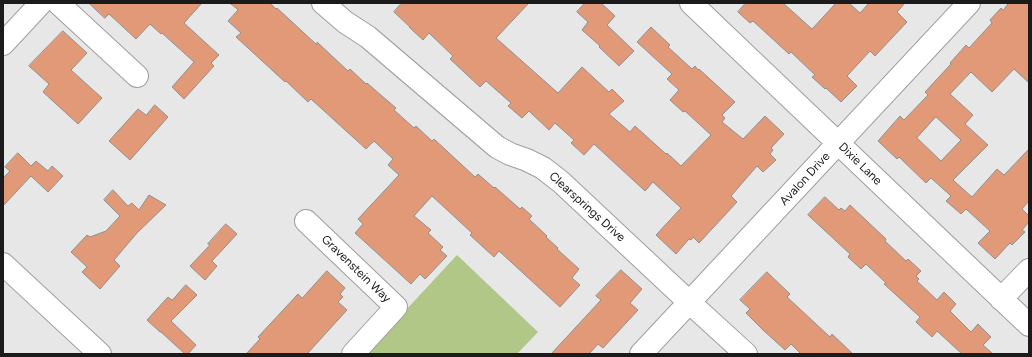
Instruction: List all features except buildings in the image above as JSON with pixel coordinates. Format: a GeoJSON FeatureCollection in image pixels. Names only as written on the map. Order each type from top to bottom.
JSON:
{"type":"FeatureCollection","features":[{"type":"Feature","properties":{"kind":"street"},"geometry":{"type":"LineString","coordinates":[[3,44],[41,3]]}},
{"type":"Feature","properties":{"kind":"street"},"geometry":{"type":"LineString","coordinates":[[58,3],[137,76]]}},
{"type":"Feature","properties":{"kind":"street","name":"Clearsprings Drive"},"geometry":{"type":"LineString","coordinates":[[322,3],[345,22],[368,37],[496,146],[510,154],[543,168],[561,182],[746,354]]}},
{"type":"Feature","properties":{"kind":"street","name":"Avalon Drive"},"geometry":{"type":"LineString","coordinates":[[641,354],[969,3]]}},
{"type":"Feature","properties":{"kind":"street","name":"Dixie Lane"},"geometry":{"type":"LineString","coordinates":[[693,4],[1001,300],[1029,325]]}},
{"type":"Feature","properties":{"kind":"street","name":"Gravenstein Way"},"geometry":{"type":"LineString","coordinates":[[306,221],[396,307],[354,354]]}},
{"type":"Feature","properties":{"kind":"street"},"geometry":{"type":"LineString","coordinates":[[3,264],[100,354]]}},
{"type":"Feature","properties":{"kind":"street"},"geometry":{"type":"LineString","coordinates":[[1001,300],[1029,270]]}},
{"type":"Feature","properties":{"kind":"green space"},"geometry":{"type":"Polygon","coordinates":[[[457,255],[538,332],[517,354],[365,354],[457,255]]]}}]}
